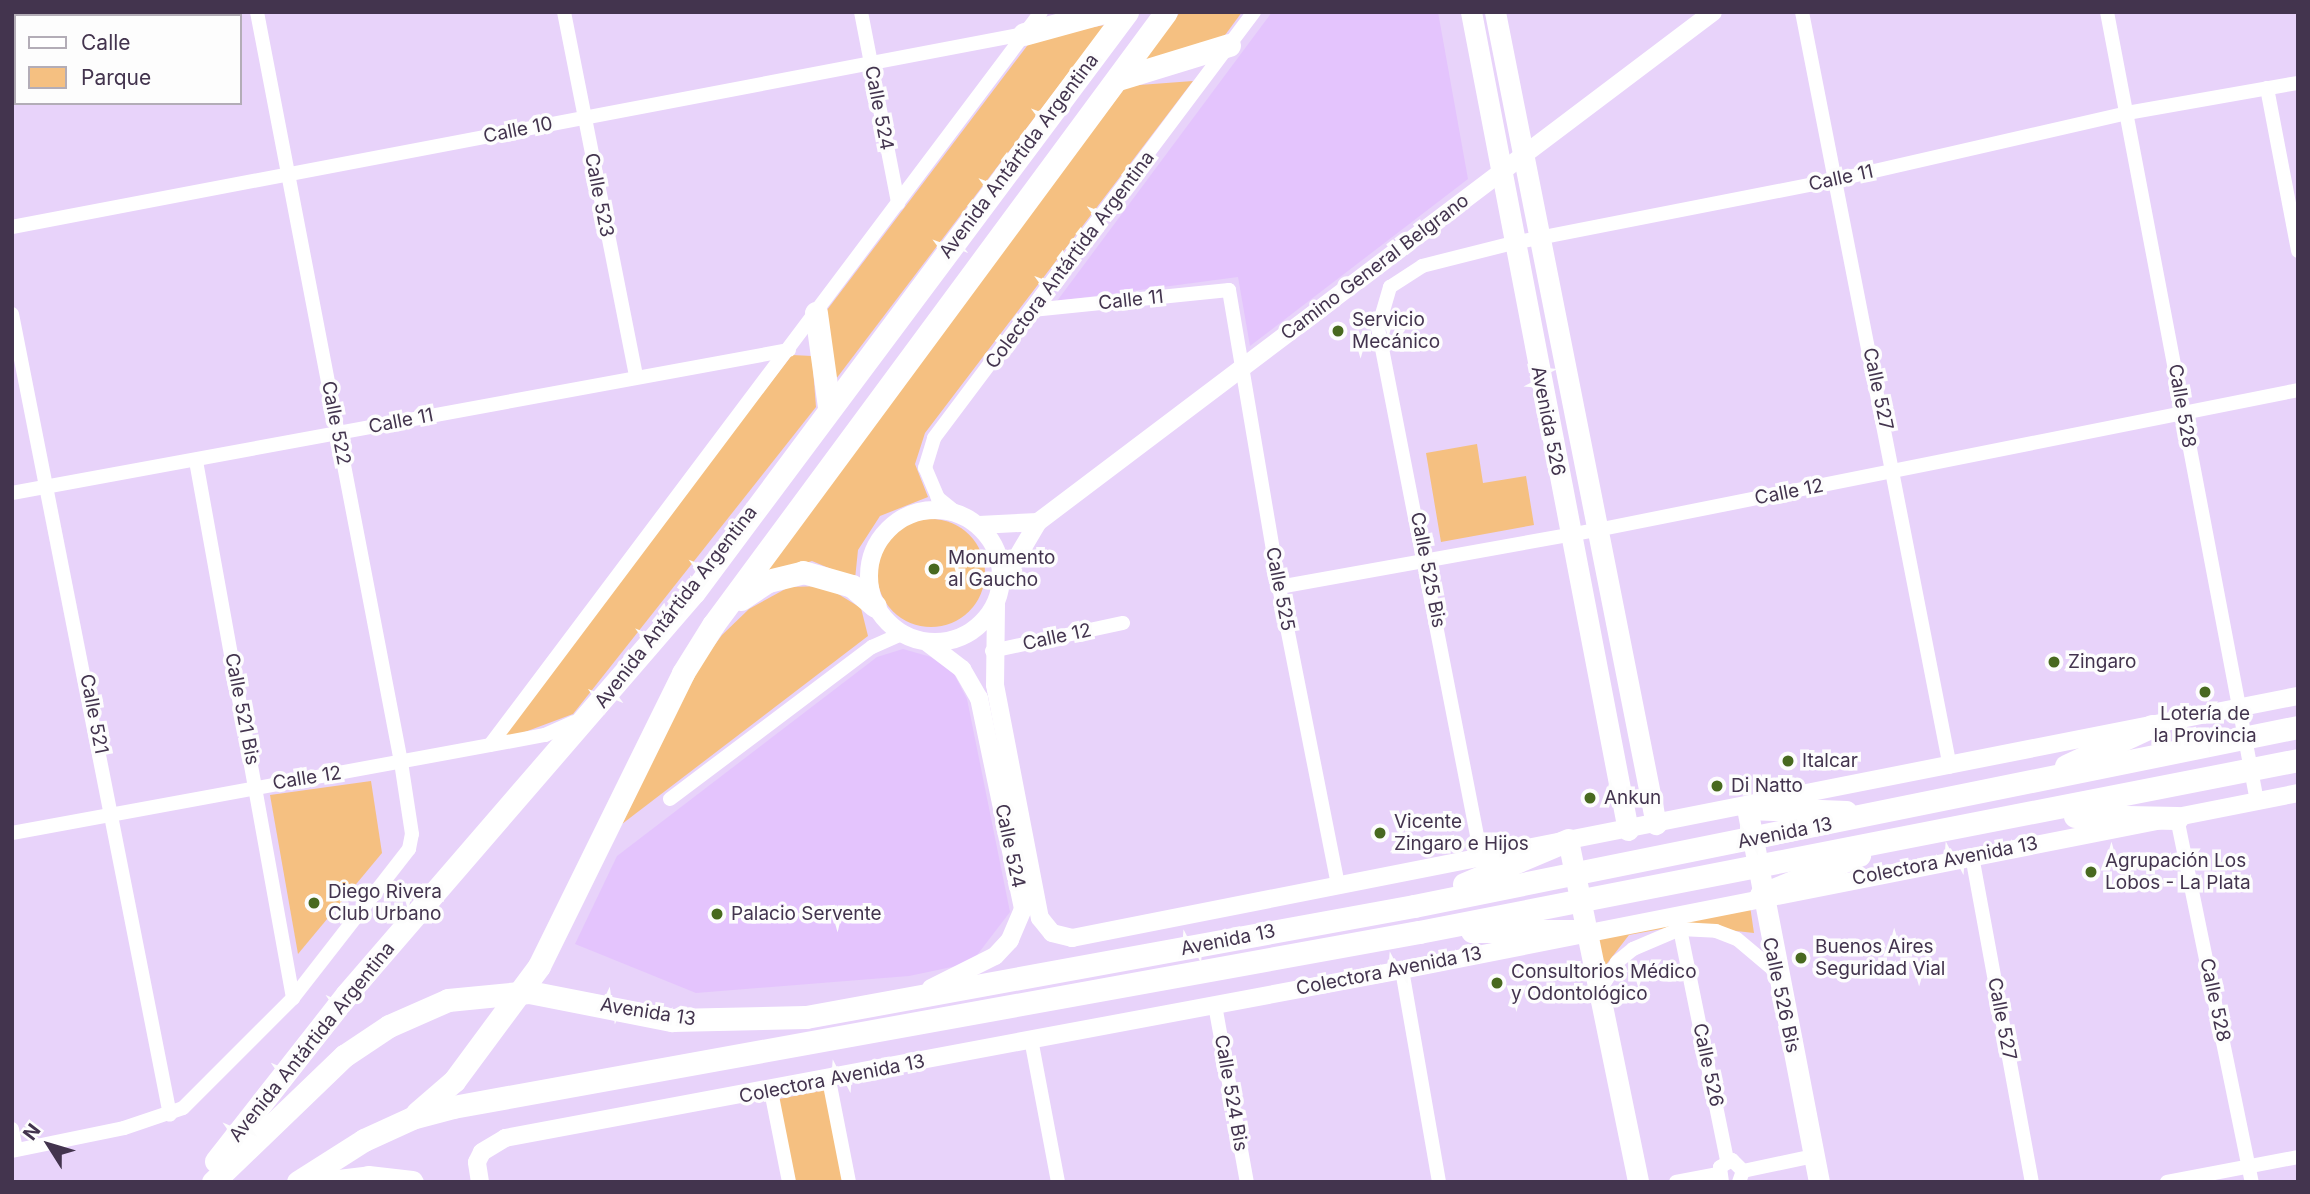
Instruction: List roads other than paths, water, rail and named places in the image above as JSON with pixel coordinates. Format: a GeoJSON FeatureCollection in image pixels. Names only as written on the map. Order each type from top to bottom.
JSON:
{"type":"FeatureCollection","features":[{"type":"Feature","properties":{"kind":"main road"},"geometry":{"type":"LineString","coordinates":[[1024,34],[1104,12]]}},
{"type":"Feature","properties":{"kind":"main road","name":"Avenida Antártida Argentina"},"geometry":{"type":"LineString","coordinates":[[200,1182],[346,995],[596,709],[694,592],[1127,12]]}},
{"type":"Feature","properties":{"kind":"main road","name":"Avenida Antártida Argentina"},"geometry":{"type":"LineString","coordinates":[[412,1118],[454,1081],[539,967],[683,673],[713,625],[1166,12]]}},
{"type":"Feature","properties":{"kind":"main road","name":"Avenida 526"},"geometry":{"type":"LineString","coordinates":[[1471,12],[1498,173],[1628,830]]}},
{"type":"Feature","properties":{"kind":"main road","name":"Avenida 526"},"geometry":{"type":"LineString","coordinates":[[1495,12],[1521,160],[1657,824]]}},
{"type":"Feature","properties":{"kind":"main road"},"geometry":{"type":"LineString","coordinates":[[1115,80],[1229,45]]}},
{"type":"Feature","properties":{"kind":"main road"},"geometry":{"type":"LineString","coordinates":[[816,313],[830,407]]}},
{"type":"Feature","properties":{"kind":"main road"},"geometry":{"type":"LineString","coordinates":[[713,625],[755,587],[803,572],[852,586],[875,606]]}},
{"type":"Feature","properties":{"kind":"main road"},"geometry":{"type":"LineString","coordinates":[[2024,785],[2152,726]]}},
{"type":"Feature","properties":{"kind":"main road","name":"Avenida 13"},"geometry":{"type":"LineString","coordinates":[[214,1182],[344,1056],[418,1011],[459,997],[519,991],[693,1021],[777,1020],[897,1002],[1414,906],[1574,871],[1888,814],[2298,727]]}},
{"type":"Feature","properties":{"kind":"main road","name":"Avenida 13"},"geometry":{"type":"LineString","coordinates":[[298,1182],[412,1118],[1419,932],[1905,836],[2034,815],[2298,760]]}},
{"type":"Feature","properties":{"kind":"main road"},"geometry":{"type":"LineString","coordinates":[[1747,808],[1888,814]]}},
{"type":"Feature","properties":{"kind":"main road","name":"Calle 526 Bis"},"geometry":{"type":"LineString","coordinates":[[1747,808],[1775,971],[1819,1182]]}},
{"type":"Feature","properties":{"kind":"main road"},"geometry":{"type":"LineString","coordinates":[[2034,815],[2177,818]]}},
{"type":"Feature","properties":{"kind":"main road"},"geometry":{"type":"LineString","coordinates":[[1761,895],[1905,836]]}},
{"type":"Feature","properties":{"kind":"main road"},"geometry":{"type":"LineString","coordinates":[[1414,906],[1568,840],[1584,931],[1638,1182]]}},
{"type":"Feature","properties":{"kind":"main road"},"geometry":{"type":"LineString","coordinates":[[1419,932],[1584,931]]}},
{"type":"Feature","properties":{"kind":"main road"},"geometry":{"type":"LineString","coordinates":[[330,1182],[368,1177],[412,1182]]}},
{"type":"Feature","properties":{"kind":"street","name":"Calle 522"},"geometry":{"type":"LineString","coordinates":[[257,12],[401,762],[412,834],[399,866],[293,998]]}},
{"type":"Feature","properties":{"kind":"street","name":"Calle 523"},"geometry":{"type":"LineString","coordinates":[[564,12],[636,377]]}},
{"type":"Feature","properties":{"kind":"street","name":"Calle 524"},"geometry":{"type":"LineString","coordinates":[[861,12],[898,203]]}},
{"type":"Feature","properties":{"kind":"street"},"geometry":{"type":"LineString","coordinates":[[490,745],[1041,12]]}},
{"type":"Feature","properties":{"kind":"street","name":"Colectora Antártida Argentina"},"geometry":{"type":"LineString","coordinates":[[954,512],[931,485],[927,452],[1254,12]]}},
{"type":"Feature","properties":{"kind":"street","name":"Camino General Belgrano"},"geometry":{"type":"LineString","coordinates":[[1002,583],[1038,522],[1498,173],[1521,160],[1713,12]]}},
{"type":"Feature","properties":{"kind":"street","name":"Calle 527"},"geometry":{"type":"LineString","coordinates":[[1802,12],[1895,472],[1950,767]]}},
{"type":"Feature","properties":{"kind":"street","name":"Calle 528"},"geometry":{"type":"LineString","coordinates":[[2107,12],[2184,412],[2236,708],[2257,801]]}},
{"type":"Feature","properties":{"kind":"street","name":"Calle 10"},"geometry":{"type":"LineString","coordinates":[[12,227],[1024,34]]}},
{"type":"Feature","properties":{"kind":"street","name":"Calle 11"},"geometry":{"type":"LineString","coordinates":[[1390,287],[1422,266],[1513,243],[1835,180],[2127,113],[2298,83]]}},
{"type":"Feature","properties":{"kind":"street"},"geometry":{"type":"LineString","coordinates":[[2267,88],[2298,251]]}},
{"type":"Feature","properties":{"kind":"street","name":"Calle 525 Bis"},"geometry":{"type":"LineString","coordinates":[[1390,287],[1378,328],[1426,560],[1482,856]]}},
{"type":"Feature","properties":{"kind":"street","name":"Calle 11"},"geometry":{"type":"LineString","coordinates":[[1032,310],[1229,290]]}},
{"type":"Feature","properties":{"kind":"street","name":"Calle 525"},"geometry":{"type":"LineString","coordinates":[[1229,290],[1240,370],[1279,587],[1338,886]]}},
{"type":"Feature","properties":{"kind":"street","name":"Calle 521"},"geometry":{"type":"LineString","coordinates":[[12,314],[113,813],[170,1115]]}},
{"type":"Feature","properties":{"kind":"street","name":"Calle 11"},"geometry":{"type":"LineString","coordinates":[[12,493],[789,350]]}},
{"type":"Feature","properties":{"kind":"street","name":"Calle 12"},"geometry":{"type":"LineString","coordinates":[[1279,587],[1597,530],[2298,390]]}},
{"type":"Feature","properties":{"kind":"street","name":"Calle 521 Bis"},"geometry":{"type":"LineString","coordinates":[[196,460],[257,786],[293,998]]}},
{"type":"Feature","properties":{"kind":"street"},"geometry":{"type":"LineString","coordinates":[[979,525],[1001,562],[1002,583],[996,605],[969,634],[928,643],[901,634],[875,606],[869,582],[872,556],[884,534],[904,517],[928,510],[954,512],[979,525],[1038,522]]}},
{"type":"Feature","properties":{"kind":"street","name":"Calle 524"},"geometry":{"type":"LineString","coordinates":[[996,605],[992,651],[1040,918],[1052,933],[1072,939],[1338,886]]}},
{"type":"Feature","properties":{"kind":"street","name":"Calle 12"},"geometry":{"type":"LineString","coordinates":[[992,651],[1123,622]]}},
{"type":"Feature","properties":{"kind":"street"},"geometry":{"type":"LineString","coordinates":[[670,799],[872,648],[901,634]]}},
{"type":"Feature","properties":{"kind":"street","name":"Calle 524"},"geometry":{"type":"LineString","coordinates":[[897,1002],[995,956],[1010,940],[1023,909],[979,698],[962,669],[928,643]]}},
{"type":"Feature","properties":{"kind":"street"},"geometry":{"type":"LineString","coordinates":[[1338,886],[1482,856],[1747,808],[2298,696]]}},
{"type":"Feature","properties":{"kind":"street","name":"Calle 12"},"geometry":{"type":"LineString","coordinates":[[12,834],[561,730],[596,709]]}},
{"type":"Feature","properties":{"kind":"street","name":"Colectora Avenida 13"},"geometry":{"type":"LineString","coordinates":[[480,1182],[477,1162],[482,1152],[505,1138],[771,1091],[1031,1039],[1402,970],[1761,895],[2298,793]]}},
{"type":"Feature","properties":{"kind":"street","name":"Calle 528"},"geometry":{"type":"LineString","coordinates":[[2177,818],[2252,1182]]}},
{"type":"Feature","properties":{"kind":"street","name":"Calle 527"},"geometry":{"type":"LineString","coordinates":[[1972,856],[2032,1182]]}},
{"type":"Feature","properties":{"kind":"street"},"geometry":{"type":"LineString","coordinates":[[1598,993],[1617,962],[1633,949],[1680,929],[1716,931],[1737,939],[1775,971]]}},
{"type":"Feature","properties":{"kind":"street","name":"Calle 526"},"geometry":{"type":"LineString","coordinates":[[1680,929],[1727,1161]]}},
{"type":"Feature","properties":{"kind":"street"},"geometry":{"type":"LineString","coordinates":[[1402,970],[1439,1182]]}},
{"type":"Feature","properties":{"kind":"street"},"geometry":{"type":"LineString","coordinates":[[12,1129],[14,1150],[170,1115],[202,1091],[293,998]]}},
{"type":"Feature","properties":{"kind":"street","name":"Calle 524 Bis"},"geometry":{"type":"LineString","coordinates":[[1215,1005],[1247,1182]]}},
{"type":"Feature","properties":{"kind":"street"},"geometry":{"type":"LineString","coordinates":[[1031,1039],[1058,1182]]}},
{"type":"Feature","properties":{"kind":"street"},"geometry":{"type":"LineString","coordinates":[[829,1080],[849,1182]]}},
{"type":"Feature","properties":{"kind":"street"},"geometry":{"type":"LineString","coordinates":[[771,1091],[789,1182]]}},
{"type":"Feature","properties":{"kind":"street"},"geometry":{"type":"LineString","coordinates":[[1676,1182],[1720,1178],[1727,1161],[1741,1176],[1814,1156]]}},
{"type":"Feature","properties":{"kind":"street"},"geometry":{"type":"LineString","coordinates":[[2167,1182],[2298,1157]]}},
{"type":"Feature","properties":{"kind":"place","name":"Servicio Mecánico"},"geometry":{"type":"Point","coordinates":[1338,331]}},
{"type":"Feature","properties":{"kind":"place","name":"Monumento al Gaucho"},"geometry":{"type":"Point","coordinates":[934,569]}},
{"type":"Feature","properties":{"kind":"place","name":"Zingaro"},"geometry":{"type":"Point","coordinates":[2054,662]}},
{"type":"Feature","properties":{"kind":"place","name":"Lotería de la Provincia"},"geometry":{"type":"Point","coordinates":[2205,692]}},
{"type":"Feature","properties":{"kind":"place","name":"Italcar"},"geometry":{"type":"Point","coordinates":[1788,761]}},
{"type":"Feature","properties":{"kind":"place","name":"Di Natto"},"geometry":{"type":"Point","coordinates":[1717,786]}},
{"type":"Feature","properties":{"kind":"place","name":"Ankun"},"geometry":{"type":"Point","coordinates":[1590,798]}},
{"type":"Feature","properties":{"kind":"place","name":"Vicente Zingaro e Hijos"},"geometry":{"type":"Point","coordinates":[1380,833]}},
{"type":"Feature","properties":{"kind":"place","name":"Agrupación Los Lobos - La Plata"},"geometry":{"type":"Point","coordinates":[2091,872]}},
{"type":"Feature","properties":{"kind":"place","name":"Diego Rivera Club Urbano"},"geometry":{"type":"Point","coordinates":[314,903]}},
{"type":"Feature","properties":{"kind":"place","name":"Palacio Servente"},"geometry":{"type":"Point","coordinates":[717,914]}},
{"type":"Feature","properties":{"kind":"place","name":"Buenos Aires Seguridad Vial"},"geometry":{"type":"Point","coordinates":[1801,958]}},
{"type":"Feature","properties":{"kind":"place","name":"Consultorios Médico y Odontológico"},"geometry":{"type":"Point","coordinates":[1497,983]}}]}
